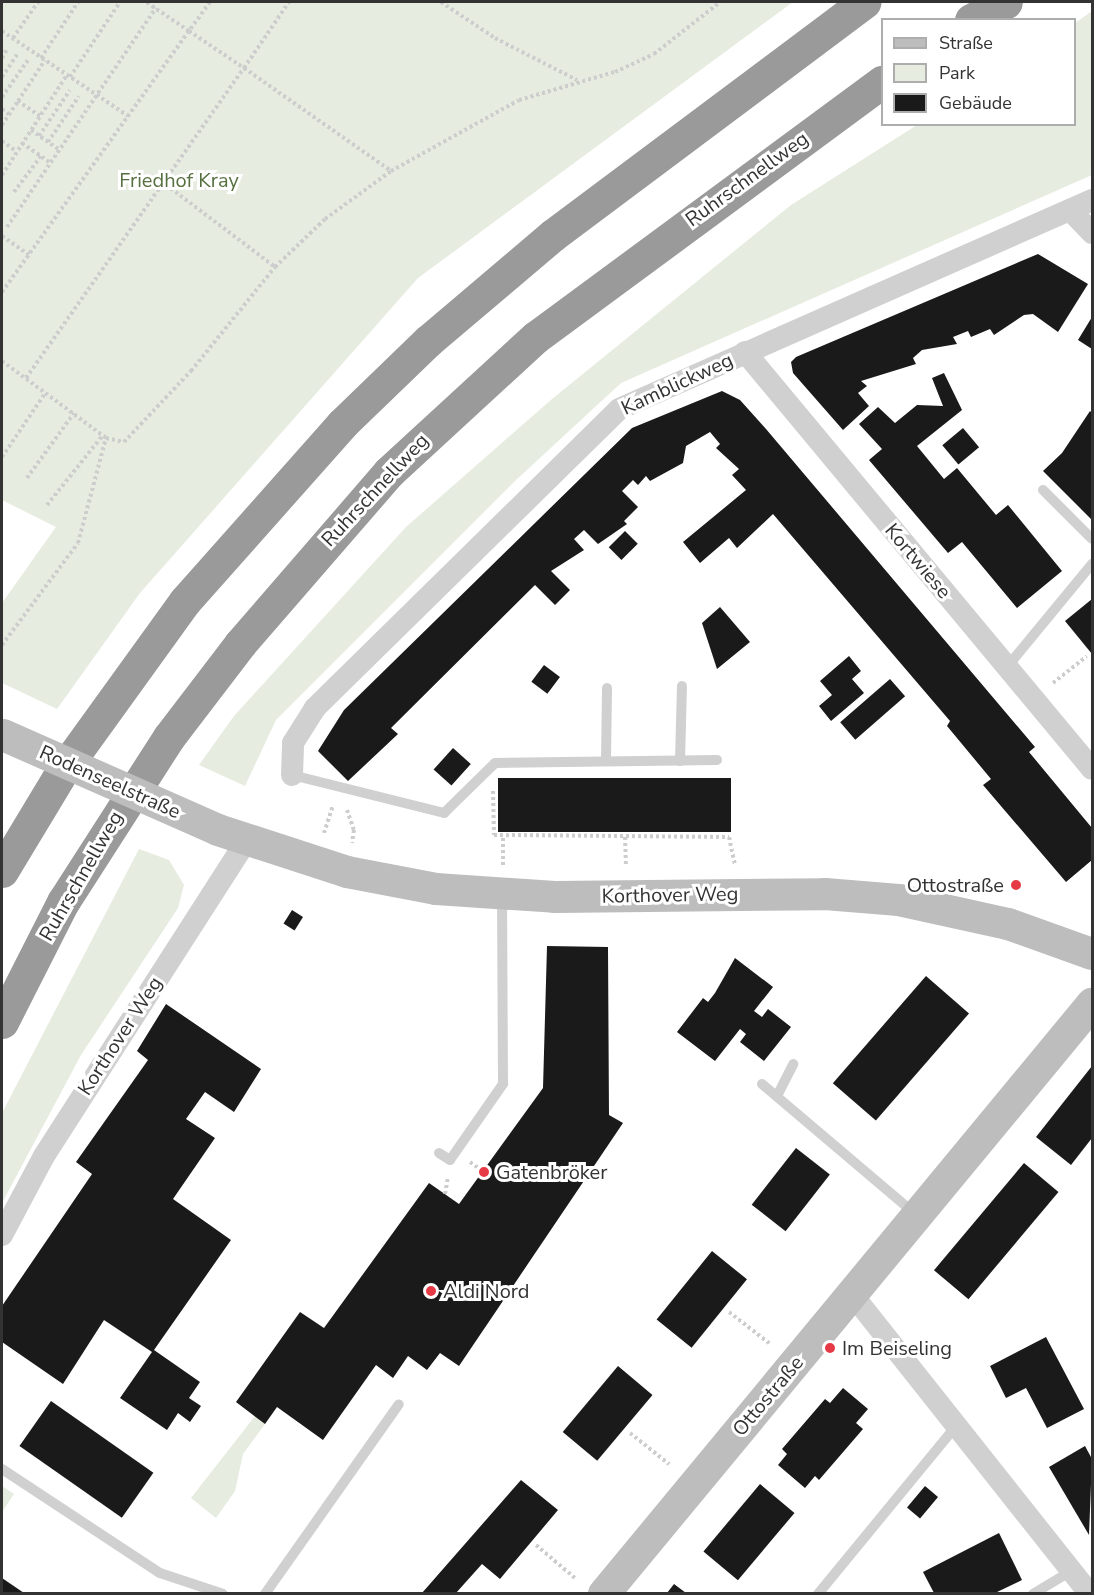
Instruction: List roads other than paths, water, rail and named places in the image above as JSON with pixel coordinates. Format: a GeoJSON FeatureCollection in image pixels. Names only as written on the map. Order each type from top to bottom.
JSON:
{"type":"FeatureCollection","features":[{"type":"Feature","properties":{"kind":"highway"},"geometry":{"type":"LineString","coordinates":[[2,871],[63,770],[185,601],[342,424],[428,341],[553,235],[864,2]]}},
{"type":"Feature","properties":{"kind":"highway"},"geometry":{"type":"LineString","coordinates":[[974,18],[996,2]]}},
{"type":"Feature","properties":{"kind":"highway"},"geometry":{"type":"LineString","coordinates":[[975,18],[1006,2]]}},
{"type":"Feature","properties":{"kind":"highway","name":"Ruhrschnellweg"},"geometry":{"type":"LineString","coordinates":[[2,1022],[63,902],[169,737],[240,644],[389,472],[536,337],[881,83]]}},
{"type":"Feature","properties":{"kind":"main road","name":"Rodenseelstraße"},"geometry":{"type":"LineString","coordinates":[[2,735],[232,835]]}},
{"type":"Feature","properties":{"kind":"main road","name":"Korthover Weg"},"geometry":{"type":"LineString","coordinates":[[232,835],[407,885],[502,894],[734,894],[899,900],[1008,924],[1092,954]]}},
{"type":"Feature","properties":{"kind":"main road","name":"Ottostraße"},"geometry":{"type":"LineString","coordinates":[[604,1593],[1092,1004]]}},
{"type":"Feature","properties":{"kind":"street","name":"Kamblickweg"},"geometry":{"type":"LineString","coordinates":[[292,775],[293,743],[315,708],[582,441],[619,409],[1092,200]]}},
{"type":"Feature","properties":{"kind":"street"},"geometry":{"type":"LineString","coordinates":[[1070,210],[1092,233]]}},
{"type":"Feature","properties":{"kind":"street","name":"Kortwiese"},"geometry":{"type":"LineString","coordinates":[[745,352],[1092,769]]}},
{"type":"Feature","properties":{"kind":"street","name":"Korthover Weg"},"geometry":{"type":"LineString","coordinates":[[2,1235],[44,1156],[232,835]]}},
{"type":"Feature","properties":{"kind":"street"},"geometry":{"type":"LineString","coordinates":[[852,1294],[1090,1593]]}},
{"type":"Feature","properties":{"kind":"lane"},"geometry":{"type":"LineString","coordinates":[[1043,490],[1092,539]]}},
{"type":"Feature","properties":{"kind":"lane"},"geometry":{"type":"LineString","coordinates":[[1006,667],[1092,564]]}},
{"type":"Feature","properties":{"kind":"lane"},"geometry":{"type":"LineString","coordinates":[[680,760],[682,686]]}},
{"type":"Feature","properties":{"kind":"lane"},"geometry":{"type":"LineString","coordinates":[[606,761],[607,688]]}},
{"type":"Feature","properties":{"kind":"lane"},"geometry":{"type":"LineString","coordinates":[[292,775],[434,813],[453,808],[485,770],[495,763],[717,760]]}},
{"type":"Feature","properties":{"kind":"lane"},"geometry":{"type":"LineString","coordinates":[[439,1153],[450,1161],[502,1084],[502,894]]}},
{"type":"Feature","properties":{"kind":"lane"},"geometry":{"type":"LineString","coordinates":[[777,1096],[793,1064]]}},
{"type":"Feature","properties":{"kind":"lane"},"geometry":{"type":"LineString","coordinates":[[762,1084],[916,1216]]}},
{"type":"Feature","properties":{"kind":"lane"},"geometry":{"type":"LineString","coordinates":[[265,1593],[399,1404]]}},
{"type":"Feature","properties":{"kind":"lane"},"geometry":{"type":"LineString","coordinates":[[818,1593],[956,1426]]}},
{"type":"Feature","properties":{"kind":"lane"},"geometry":{"type":"LineString","coordinates":[[2,1469],[160,1573],[223,1593]]}},
{"type":"Feature","properties":{"kind":"lane"},"geometry":{"type":"LineString","coordinates":[[1033,1593],[1071,1571]]}},
{"type":"Feature","properties":{"kind":"place","name":"Ottostraße"},"geometry":{"type":"Point","coordinates":[1016,885]}},
{"type":"Feature","properties":{"kind":"place","name":"Gatenbröker"},"geometry":{"type":"Point","coordinates":[484,1172]}},
{"type":"Feature","properties":{"kind":"place","name":"Aldi Nord"},"geometry":{"type":"Point","coordinates":[431,1291]}},
{"type":"Feature","properties":{"kind":"place","name":"Im Beiseling"},"geometry":{"type":"Point","coordinates":[830,1348]}},
{"type":"Feature","properties":{"kind":"park label","name":"Friedhof Kray"},"geometry":{"type":"Point","coordinates":[179,180]}}]}
